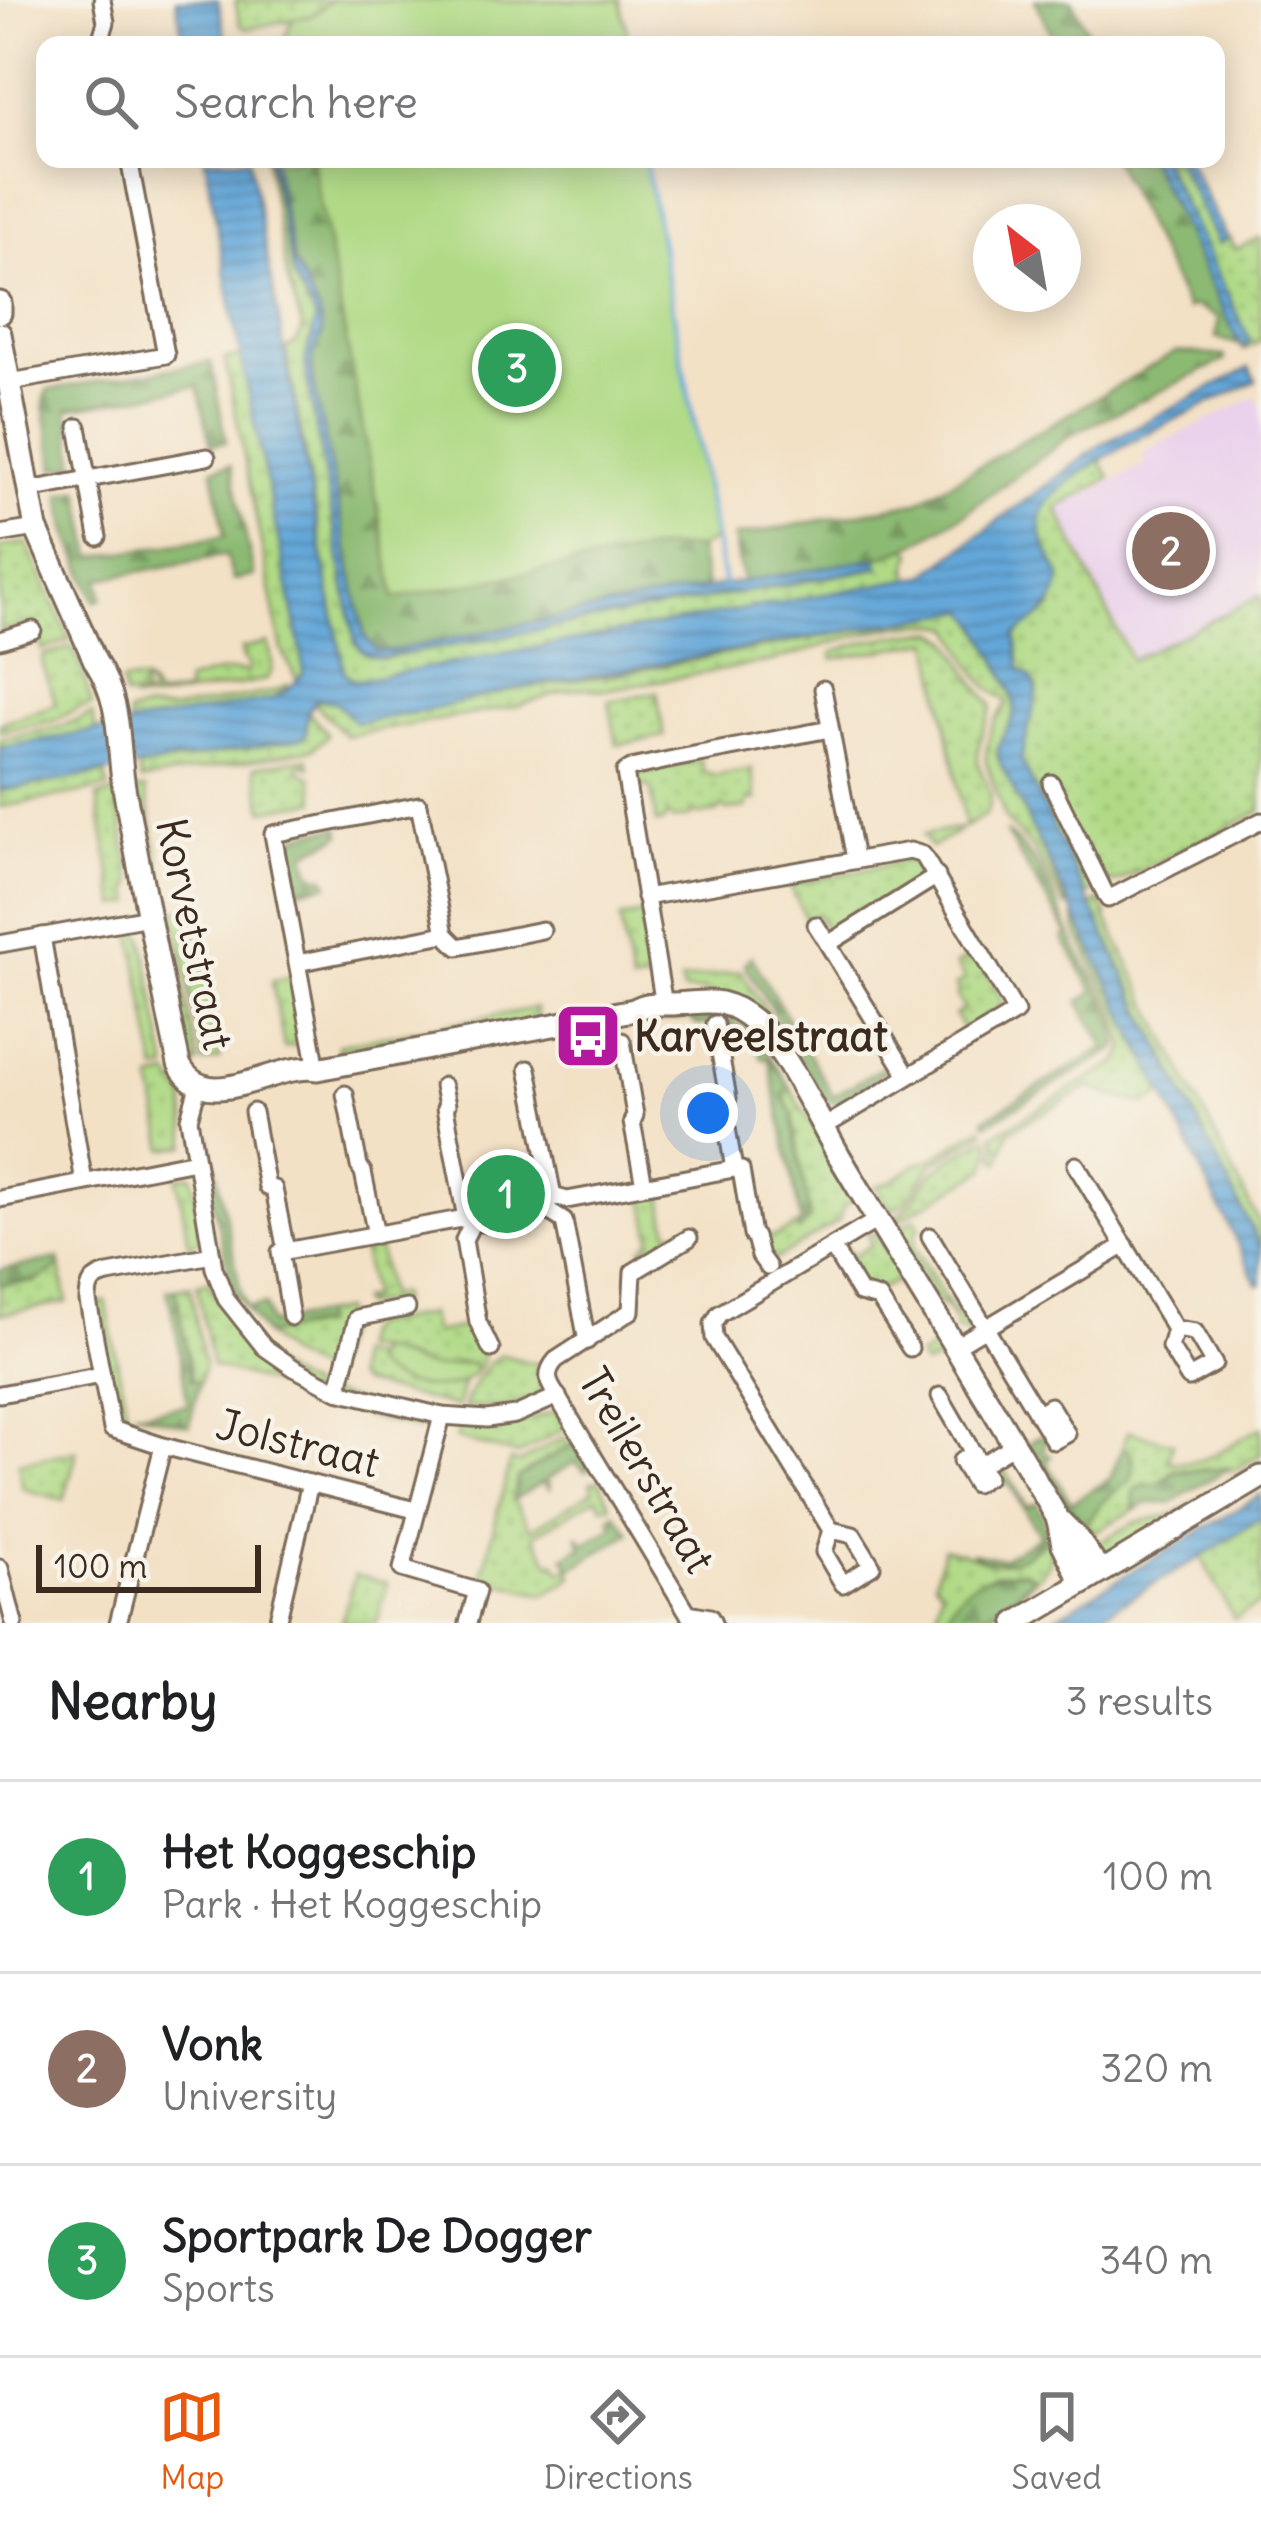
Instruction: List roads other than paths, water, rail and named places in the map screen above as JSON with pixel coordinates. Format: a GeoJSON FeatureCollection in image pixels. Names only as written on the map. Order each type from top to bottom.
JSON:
{"type":"FeatureCollection","features":[{"type":"Feature","properties":{"kind":"street"},"geometry":{"type":"LineString","coordinates":[[102,0],[106,22],[102,36]]}},
{"type":"Feature","properties":{"kind":"street"},"geometry":{"type":"LineString","coordinates":[[10,382],[166,355],[131,168]]}},
{"type":"Feature","properties":{"kind":"street"},"geometry":{"type":"LineString","coordinates":[[0,303],[0,313]]}},
{"type":"Feature","properties":{"kind":"street","name":"Korvetstraat"},"geometry":{"type":"LineString","coordinates":[[0,334],[36,528],[95,661],[113,725],[179,1064],[197,1086],[189,1119],[212,1255],[226,1299],[264,1346],[294,1369],[338,1391],[442,1417],[488,1419],[515,1415],[558,1396]]}},
{"type":"Feature","properties":{"kind":"street"},"geometry":{"type":"LineString","coordinates":[[77,427],[98,537]]}},
{"type":"Feature","properties":{"kind":"street"},"geometry":{"type":"LineString","coordinates":[[28,490],[207,457]]}},
{"type":"Feature","properties":{"kind":"street"},"geometry":{"type":"LineString","coordinates":[[0,534],[36,528]]}},
{"type":"Feature","properties":{"kind":"street"},"geometry":{"type":"LineString","coordinates":[[0,640],[33,630]]}},
{"type":"Feature","properties":{"kind":"street"},"geometry":{"type":"LineString","coordinates":[[823,688],[854,859]]}},
{"type":"Feature","properties":{"kind":"street"},"geometry":{"type":"LineString","coordinates":[[664,1005],[625,772],[631,767],[830,729]]}},
{"type":"Feature","properties":{"kind":"street"},"geometry":{"type":"LineString","coordinates":[[1051,783],[1108,898],[1261,821]]}},
{"type":"Feature","properties":{"kind":"street"},"geometry":{"type":"LineString","coordinates":[[317,1069],[273,834],[419,805],[445,934],[458,947],[542,930]]}},
{"type":"Feature","properties":{"kind":"street"},"geometry":{"type":"LineString","coordinates":[[645,897],[854,859],[917,851],[923,855],[1016,1012],[822,1128]]}},
{"type":"Feature","properties":{"kind":"street"},"geometry":{"type":"LineString","coordinates":[[828,944],[937,876]]}},
{"type":"Feature","properties":{"kind":"street"},"geometry":{"type":"LineString","coordinates":[[0,944],[149,917]]}},
{"type":"Feature","properties":{"kind":"street"},"geometry":{"type":"LineString","coordinates":[[816,925],[908,1076]]}},
{"type":"Feature","properties":{"kind":"street"},"geometry":{"type":"LineString","coordinates":[[298,963],[445,934]]}},
{"type":"Feature","properties":{"kind":"street"},"geometry":{"type":"LineString","coordinates":[[42,936],[84,1182]]}},
{"type":"Feature","properties":{"kind":"street"},"geometry":{"type":"LineString","coordinates":[[197,1086],[219,1088],[306,1066],[317,1069],[634,1010],[650,1003],[699,1000],[734,1008],[753,1020],[781,1054],[1058,1519],[1064,1544],[1092,1578]]}},
{"type":"Feature","properties":{"kind":"street"},"geometry":{"type":"LineString","coordinates":[[715,1024],[734,1169]]}},
{"type":"Feature","properties":{"kind":"street"},"geometry":{"type":"LineString","coordinates":[[622,1041],[644,1185]]}},
{"type":"Feature","properties":{"kind":"street"},"geometry":{"type":"LineString","coordinates":[[528,1069],[549,1202],[564,1221],[587,1341]]}},
{"type":"Feature","properties":{"kind":"street"},"geometry":{"type":"LineString","coordinates":[[443,1086],[470,1220],[464,1240],[478,1322],[491,1349]]}},
{"type":"Feature","properties":{"kind":"street"},"geometry":{"type":"LineString","coordinates":[[345,1094],[376,1235]]}},
{"type":"Feature","properties":{"kind":"street"},"geometry":{"type":"LineString","coordinates":[[254,1118],[286,1251]]}},
{"type":"Feature","properties":{"kind":"street"},"geometry":{"type":"LineString","coordinates":[[0,1199],[195,1161]]}},
{"type":"Feature","properties":{"kind":"street"},"geometry":{"type":"LineString","coordinates":[[1076,1165],[1175,1329]]}},
{"type":"Feature","properties":{"kind":"street"},"geometry":{"type":"LineString","coordinates":[[291,1317],[280,1252],[470,1220],[494,1226],[516,1224],[549,1202],[734,1169],[741,1170],[752,1235],[768,1267]]}},
{"type":"Feature","properties":{"kind":"street"},"geometry":{"type":"LineString","coordinates":[[831,1530],[712,1334],[713,1324],[719,1314],[877,1220]]}},
{"type":"Feature","properties":{"kind":"street"},"geometry":{"type":"LineString","coordinates":[[930,1236],[1037,1414]]}},
{"type":"Feature","properties":{"kind":"street","name":"Treilerstraat"},"geometry":{"type":"LineString","coordinates":[[689,1238],[633,1272],[631,1311],[550,1366],[549,1382],[686,1618],[710,1617],[713,1623]]}},
{"type":"Feature","properties":{"kind":"street"},"geometry":{"type":"LineString","coordinates":[[954,1346],[1125,1245]]}},
{"type":"Feature","properties":{"kind":"street"},"geometry":{"type":"LineString","coordinates":[[832,1246],[860,1293],[879,1298],[910,1348]]}},
{"type":"Feature","properties":{"kind":"street","name":"Jolstraat"},"geometry":{"type":"LineString","coordinates":[[212,1255],[95,1277],[88,1301],[112,1430],[415,1510]]}},
{"type":"Feature","properties":{"kind":"street"},"geometry":{"type":"LineString","coordinates":[[338,1391],[357,1318],[407,1308]]}},
{"type":"Feature","properties":{"kind":"street"},"geometry":{"type":"LineString","coordinates":[[0,1394],[102,1376]]}},
{"type":"Feature","properties":{"kind":"street"},"geometry":{"type":"LineString","coordinates":[[940,1396],[978,1459],[1014,1445]]}},
{"type":"Feature","properties":{"kind":"street"},"geometry":{"type":"LineString","coordinates":[[442,1417],[402,1569],[477,1591],[468,1623]]}},
{"type":"Feature","properties":{"kind":"street","name":"Jolstraat"},"geometry":{"type":"LineString","coordinates":[[118,1623],[164,1446]]}},
{"type":"Feature","properties":{"kind":"street"},"geometry":{"type":"LineString","coordinates":[[1016,1623],[1261,1477]]}},
{"type":"Feature","properties":{"kind":"street"},"geometry":{"type":"LineString","coordinates":[[277,1623],[310,1483]]}},
{"type":"Feature","properties":{"kind":"street"},"geometry":{"type":"LineString","coordinates":[[0,1568],[14,1623]]}},
{"type":"Feature","properties":{"kind":"water"},"geometry":{"type":"Polygon","coordinates":[[[176,0],[218,0],[225,36],[182,36],[176,0]]]}},
{"type":"Feature","properties":{"kind":"water"},"geometry":{"type":"Polygon","coordinates":[[[207,168],[251,168],[344,671],[355,681],[924,576],[1099,446],[1249,368],[1256,381],[1135,440],[1051,499],[1040,525],[1061,577],[1059,588],[1046,611],[1016,635],[1020,670],[1033,680],[1037,695],[1021,760],[1261,1248],[1261,1284],[1001,765],[999,747],[1013,718],[1014,700],[997,659],[967,610],[516,689],[356,723],[335,702],[317,699],[308,711],[306,735],[300,739],[0,791],[0,748],[272,699],[303,674],[207,168]]]}},
{"type":"Feature","properties":{"kind":"water"},"geometry":{"type":"Polygon","coordinates":[[[271,168],[275,168],[294,263],[321,323],[312,374],[364,635],[376,650],[877,558],[879,567],[384,658],[366,654],[355,641],[307,378],[305,362],[316,319],[294,279],[271,168]]]}},
{"type":"Feature","properties":{"kind":"water"},"geometry":{"type":"Polygon","coordinates":[[[1153,168],[1165,168],[1250,340],[1240,345],[1153,168]]]}},
{"type":"Feature","properties":{"kind":"water"},"geometry":{"type":"Polygon","coordinates":[[[1180,168],[1192,168],[1227,239],[1218,244],[1180,168]]]}},
{"type":"Feature","properties":{"kind":"water"},"geometry":{"type":"Polygon","coordinates":[[[1261,1495],[1261,1518],[1201,1557],[1087,1623],[1045,1623],[1261,1495]]]}},
{"type":"Feature","properties":{"kind":"waterway"},"geometry":{"type":"LineString","coordinates":[[647,168],[724,585]]}},
{"type":"Feature","properties":{"kind":"place","name":"Sportpark De Dogger"},"geometry":{"type":"Point","coordinates":[517,368]}},
{"type":"Feature","properties":{"kind":"place","name":"Vonk"},"geometry":{"type":"Point","coordinates":[1171,551]}},
{"type":"Feature","properties":{"kind":"place","name":"Karveelstraat"},"geometry":{"type":"Point","coordinates":[588,1036]}},
{"type":"Feature","properties":{"kind":"place","name":"Het Koggeschip"},"geometry":{"type":"Point","coordinates":[506,1194]}}]}
